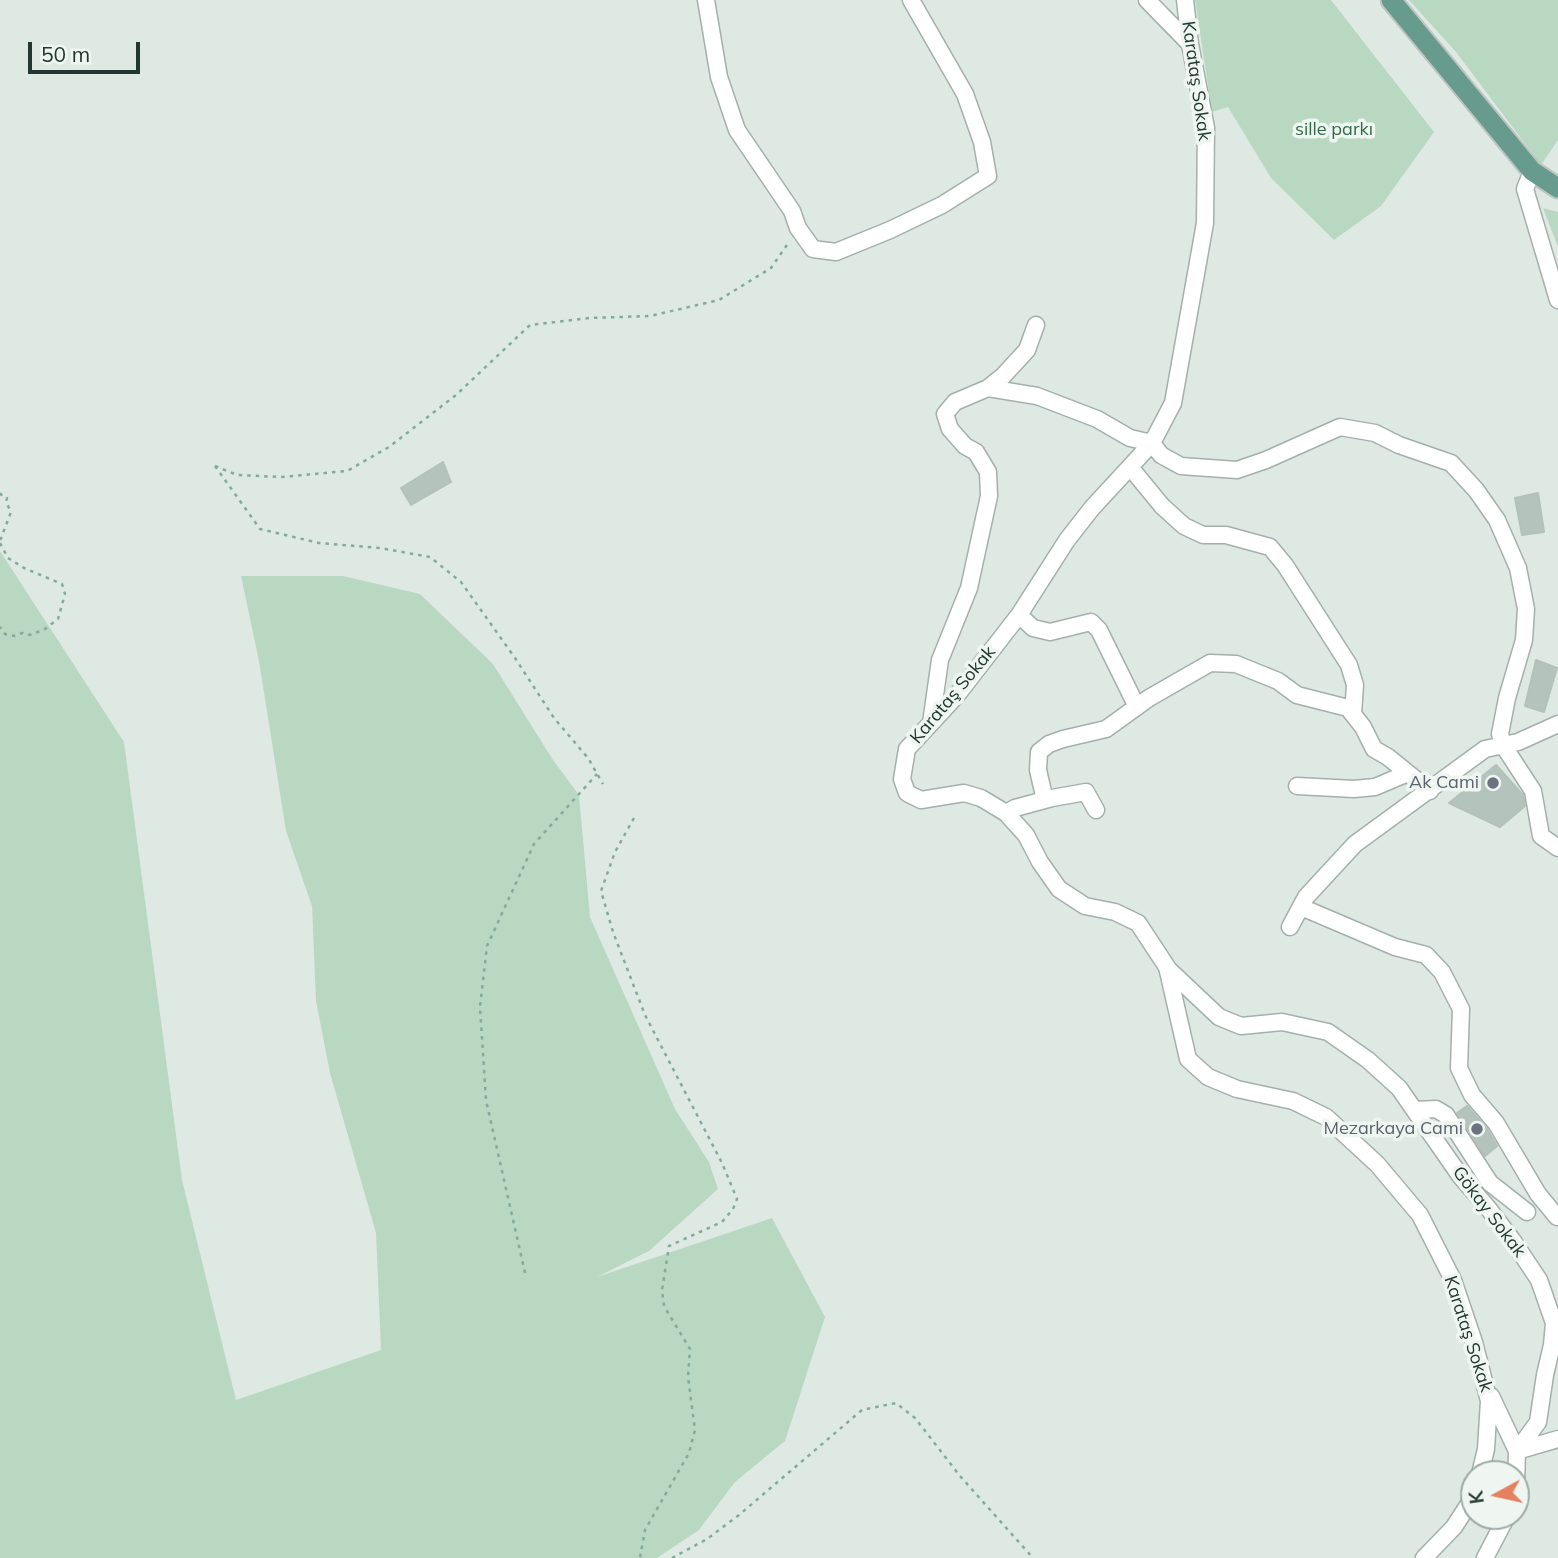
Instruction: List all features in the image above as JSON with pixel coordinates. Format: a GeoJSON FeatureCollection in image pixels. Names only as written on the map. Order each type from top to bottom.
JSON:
{"type":"FeatureCollection","features":[{"type":"Feature","properties":{"kind":"main road"},"geometry":{"type":"LineString","coordinates":[[1391,0],[1532,171],[1558,188]]}},
{"type":"Feature","properties":{"kind":"street"},"geometry":{"type":"LineString","coordinates":[[706,0],[719,77],[737,130],[792,212],[798,228],[813,249],[836,251],[890,230],[942,205],[988,176],[982,142],[965,94],[911,0]]}},
{"type":"Feature","properties":{"kind":"street"},"geometry":{"type":"LineString","coordinates":[[1147,0],[1190,44]]}},
{"type":"Feature","properties":{"kind":"street","name":"Karataş Sokak"},"geometry":{"type":"LineString","coordinates":[[1185,0],[1190,44],[1206,128],[1205,223],[1173,403],[1152,443],[1067,540],[1019,615],[957,695],[907,749],[902,779],[907,793],[921,800],[964,793],[1006,813],[1026,835],[1040,862],[1059,888],[1085,906],[1115,912],[1138,923],[1167,967],[1188,1059],[1208,1077],[1237,1089],[1293,1101],[1326,1117],[1377,1164],[1420,1215],[1453,1280],[1474,1342],[1489,1401],[1483,1460]]}},
{"type":"Feature","properties":{"kind":"street"},"geometry":{"type":"LineString","coordinates":[[1532,171],[1525,189],[1558,300]]}},
{"type":"Feature","properties":{"kind":"street"},"geometry":{"type":"LineString","coordinates":[[931,723],[940,660],[969,588],[989,496],[988,472],[975,452],[965,446],[950,429],[945,414],[955,402],[988,388],[1003,376],[1027,350],[1035,325]]}},
{"type":"Feature","properties":{"kind":"street"},"geometry":{"type":"LineString","coordinates":[[988,388],[1037,396],[1097,419],[1130,438],[1152,443],[1161,455],[1181,466],[1237,470],[1340,427],[1375,433],[1399,445],[1451,463],[1476,490],[1497,520],[1518,568],[1526,609],[1524,640],[1500,734],[1503,745],[1533,791],[1541,836],[1558,848]]}},
{"type":"Feature","properties":{"kind":"street"},"geometry":{"type":"LineString","coordinates":[[1130,467],[1162,506],[1184,526],[1203,535],[1226,535],[1270,547],[1285,565],[1349,665],[1355,685],[1353,714]]}},
{"type":"Feature","properties":{"kind":"street"},"geometry":{"type":"LineString","coordinates":[[1019,615],[1033,628],[1050,632],[1091,622],[1099,630],[1137,708]]}},
{"type":"Feature","properties":{"kind":"street"},"geometry":{"type":"LineString","coordinates":[[1045,800],[1038,770],[1039,752],[1049,744],[1063,739],[1106,729],[1210,663],[1236,664],[1278,681],[1297,695],[1348,708],[1363,727],[1374,749],[1430,791]]}},
{"type":"Feature","properties":{"kind":"street"},"geometry":{"type":"LineString","coordinates":[[1290,927],[1306,897],[1355,844],[1485,748],[1518,742],[1558,724]]}},
{"type":"Feature","properties":{"kind":"street"},"geometry":{"type":"LineString","coordinates":[[1297,786],[1354,789],[1375,787],[1408,773]]}},
{"type":"Feature","properties":{"kind":"street"},"geometry":{"type":"LineString","coordinates":[[1006,813],[1045,800],[1086,792],[1096,810]]}},
{"type":"Feature","properties":{"kind":"street"},"geometry":{"type":"LineString","coordinates":[[1301,907],[1395,947],[1426,955],[1441,972],[1461,1009],[1459,1068],[1472,1095],[1496,1123],[1538,1194],[1557,1218]]}},
{"type":"Feature","properties":{"kind":"street","name":"Gökay Sokak"},"geometry":{"type":"LineString","coordinates":[[1167,967],[1219,1017],[1241,1026],[1282,1022],[1328,1032],[1368,1060],[1399,1088],[1461,1177],[1489,1208],[1539,1280],[1553,1323],[1552,1345],[1538,1422],[1517,1451]]}},
{"type":"Feature","properties":{"kind":"street"},"geometry":{"type":"LineString","coordinates":[[1415,1110],[1436,1109],[1446,1115],[1490,1183],[1527,1212]]}},
{"type":"Feature","properties":{"kind":"street"},"geometry":{"type":"LineString","coordinates":[[1489,1208],[1557,1218]]}},
{"type":"Feature","properties":{"kind":"street"},"geometry":{"type":"LineString","coordinates":[[1484,1381],[1517,1451],[1517,1460]]}},
{"type":"Feature","properties":{"kind":"street"},"geometry":{"type":"LineString","coordinates":[[1517,1451],[1558,1439]]}},
{"type":"Feature","properties":{"kind":"street"},"geometry":{"type":"LineString","coordinates":[[1424,1558],[1460,1518]]}},
{"type":"Feature","properties":{"kind":"street"},"geometry":{"type":"LineString","coordinates":[[1485,1558],[1500,1530]]}},
{"type":"Feature","properties":{"kind":"path"},"geometry":{"type":"LineString","coordinates":[[603,784],[588,758],[554,718],[515,658],[461,582],[451,573],[430,557],[380,548],[319,543],[260,530],[215,466],[237,475],[281,477],[347,471],[389,447],[456,396],[530,325],[589,318],[650,316],[719,300],[771,268],[798,228]]}},
{"type":"Feature","properties":{"kind":"path"},"geometry":{"type":"LineString","coordinates":[[0,493],[7,498],[10,512],[0,542],[8,558],[31,572],[62,584],[65,594],[58,619],[45,629],[30,635],[22,633],[13,636],[5,634],[0,627]]}},
{"type":"Feature","properties":{"kind":"path"},"geometry":{"type":"LineString","coordinates":[[525,1273],[486,1100],[480,1007],[487,946],[534,844],[597,774]]}},
{"type":"Feature","properties":{"kind":"path"},"geometry":{"type":"LineString","coordinates":[[634,818],[615,852],[601,891],[613,932],[645,1015],[722,1163],[737,1199],[733,1209],[722,1222],[669,1246],[662,1290],[664,1306],[690,1349],[688,1377],[695,1430],[688,1452],[645,1530],[640,1558]]}},
{"type":"Feature","properties":{"kind":"path"},"geometry":{"type":"LineString","coordinates":[[672,1558],[707,1539],[862,1410],[896,1403],[915,1418],[960,1475],[1033,1558]]}},
{"type":"Feature","properties":{"kind":"green space","name":"sille parkı"},"geometry":{"type":"Polygon","coordinates":[[[1195,0],[1331,0],[1434,132],[1381,206],[1334,240],[1271,178],[1228,107],[1212,112],[1195,0]]]}},
{"type":"Feature","properties":{"kind":"green space"},"geometry":{"type":"Polygon","coordinates":[[[1409,0],[1558,0],[1558,140],[1541,165],[1456,52],[1409,0]]]}},
{"type":"Feature","properties":{"kind":"green space"},"geometry":{"type":"Polygon","coordinates":[[[1543,208],[1558,212],[1558,247],[1543,208]]]}},
{"type":"Feature","properties":{"kind":"green space"},"geometry":{"type":"Polygon","coordinates":[[[0,551],[124,742],[182,1180],[236,1400],[381,1350],[376,1233],[330,1073],[316,1001],[312,906],[286,831],[259,661],[241,576],[343,576],[420,594],[493,664],[553,760],[579,795],[590,917],[675,1109],[709,1162],[718,1189],[649,1251],[597,1277],[772,1218],[825,1317],[785,1441],[735,1482],[699,1530],[657,1558],[0,1558],[0,551]]]}},
{"type":"Feature","properties":{"kind":"building"},"geometry":{"type":"Polygon","coordinates":[[[443,462],[451,482],[411,505],[401,488],[443,462]]]}},
{"type":"Feature","properties":{"kind":"building"},"geometry":{"type":"Polygon","coordinates":[[[1538,493],[1544,532],[1522,535],[1515,498],[1538,493]]]}},
{"type":"Feature","properties":{"kind":"building"},"geometry":{"type":"Polygon","coordinates":[[[1536,660],[1557,668],[1544,712],[1525,706],[1536,660]]]}},
{"type":"Feature","properties":{"kind":"building","name":"Ak Cami"},"geometry":{"type":"Polygon","coordinates":[[[1496,765],[1523,795],[1525,806],[1500,827],[1449,803],[1496,765]]]}},
{"type":"Feature","properties":{"kind":"building"},"geometry":{"type":"Polygon","coordinates":[[[1467,1106],[1487,1129],[1497,1146],[1485,1156],[1457,1113],[1467,1106]]]}},
{"type":"Feature","properties":{"kind":"place","name":"Ak Cami"},"geometry":{"type":"Point","coordinates":[1493,783]}},
{"type":"Feature","properties":{"kind":"place","name":"Mezarkaya Cami"},"geometry":{"type":"Point","coordinates":[1477,1129]}}]}
